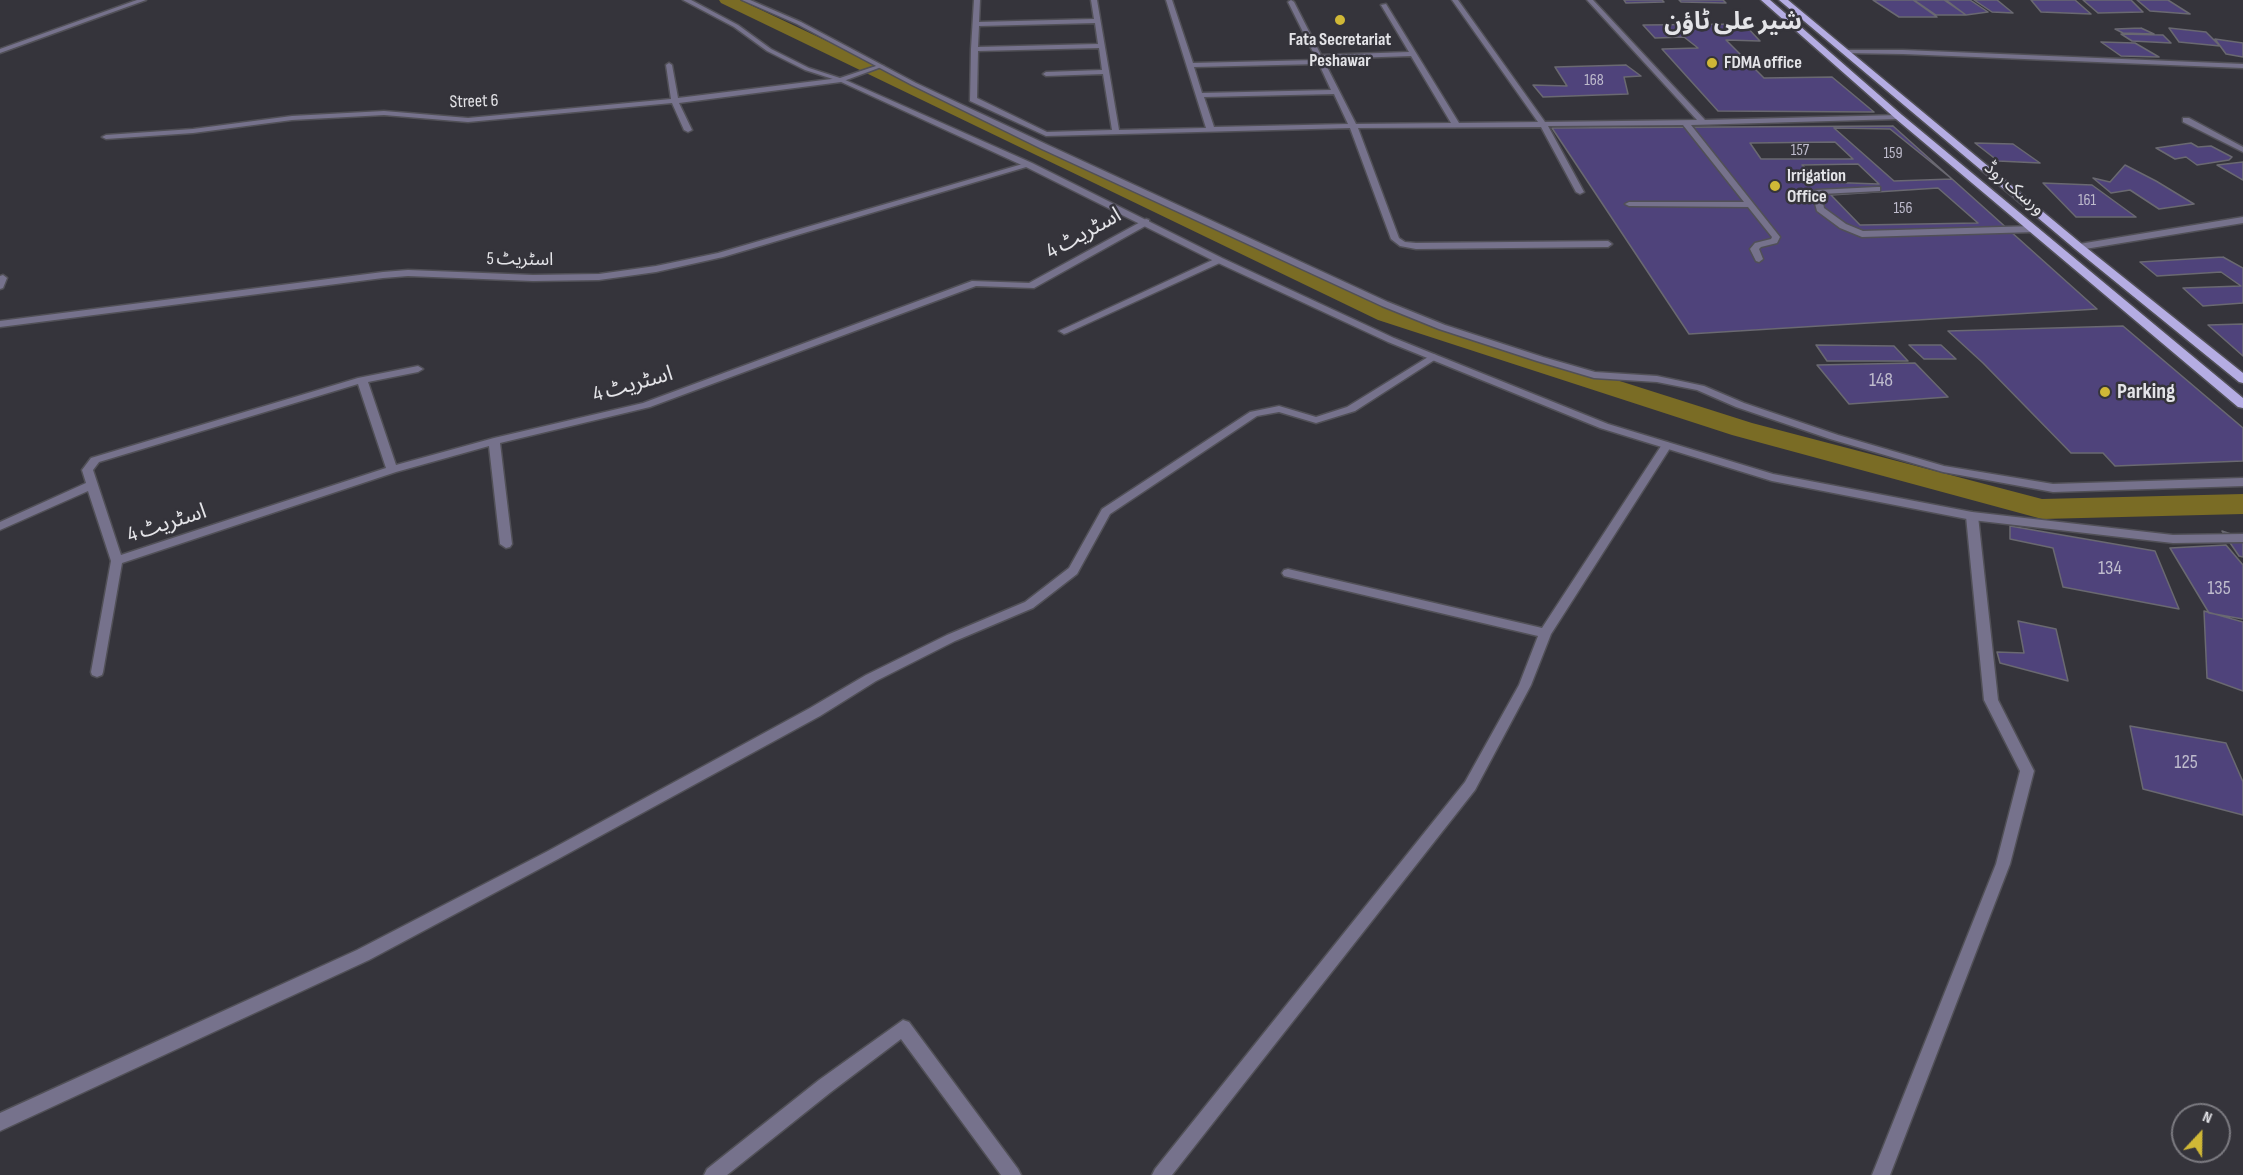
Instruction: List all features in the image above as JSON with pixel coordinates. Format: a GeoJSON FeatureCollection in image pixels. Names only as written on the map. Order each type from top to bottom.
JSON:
{"type":"FeatureCollection","features":[{"type":"Feature","properties":{"kind":"main road","name":"ورسک روڈ"},"geometry":{"type":"LineString","coordinates":[[1765,0],[1899,117],[2243,404]]}},
{"type":"Feature","properties":{"kind":"main road","name":"ورسک روڈ"},"geometry":{"type":"LineString","coordinates":[[1783,0],[2079,248],[2243,379]]}},
{"type":"Feature","properties":{"kind":"main road"},"geometry":{"type":"LineString","coordinates":[[1899,117],[1922,116]]}},
{"type":"Feature","properties":{"kind":"main road"},"geometry":{"type":"LineString","coordinates":[[2058,249],[2079,248]]}},
{"type":"Feature","properties":{"kind":"street"},"geometry":{"type":"LineString","coordinates":[[0,51],[143,0]]}},
{"type":"Feature","properties":{"kind":"street"},"geometry":{"type":"LineString","coordinates":[[686,0],[736,26],[769,50],[807,69],[842,80],[1029,165],[1219,260],[1433,357],[1604,426],[1772,477],[1972,516],[2173,539],[2243,538]]}},
{"type":"Feature","properties":{"kind":"street"},"geometry":{"type":"LineString","coordinates":[[745,0],[799,23],[880,66],[1035,142],[1385,304],[1442,327],[1540,359],[1594,375],[1657,380],[1700,388],[1740,405],[1834,437],[1954,471],[2053,488],[2243,482]]}},
{"type":"Feature","properties":{"kind":"street"},"geometry":{"type":"LineString","coordinates":[[977,0],[972,99],[1040,133],[1353,126],[1685,123],[1899,117]]}},
{"type":"Feature","properties":{"kind":"street"},"geometry":{"type":"LineString","coordinates":[[1094,0],[1116,132]]}},
{"type":"Feature","properties":{"kind":"street"},"geometry":{"type":"LineString","coordinates":[[1169,0],[1211,130]]}},
{"type":"Feature","properties":{"kind":"street"},"geometry":{"type":"LineString","coordinates":[[1455,0],[1543,124],[1580,192]]}},
{"type":"Feature","properties":{"kind":"street"},"geometry":{"type":"LineString","coordinates":[[1590,0],[1703,122]]}},
{"type":"Feature","properties":{"kind":"street"},"geometry":{"type":"LineString","coordinates":[[1291,2],[1353,126],[1395,239],[1403,244],[1416,246],[1608,244]]}},
{"type":"Feature","properties":{"kind":"street"},"geometry":{"type":"LineString","coordinates":[[1384,5],[1457,126]]}},
{"type":"Feature","properties":{"kind":"street"},"geometry":{"type":"LineString","coordinates":[[976,24],[1097,21]]}},
{"type":"Feature","properties":{"kind":"street"},"geometry":{"type":"LineString","coordinates":[[974,49],[1102,46]]}},
{"type":"Feature","properties":{"kind":"street"},"geometry":{"type":"LineString","coordinates":[[1845,52],[1903,52],[2243,66]]}},
{"type":"Feature","properties":{"kind":"street"},"geometry":{"type":"LineString","coordinates":[[1190,65],[1414,54]]}},
{"type":"Feature","properties":{"kind":"street"},"geometry":{"type":"LineString","coordinates":[[669,65],[675,101],[688,130]]}},
{"type":"Feature","properties":{"kind":"street","name":"Street 6"},"geometry":{"type":"LineString","coordinates":[[106,137],[193,131],[292,118],[384,113],[468,120],[675,101],[842,80],[880,66]]}},
{"type":"Feature","properties":{"kind":"street"},"geometry":{"type":"LineString","coordinates":[[1046,74],[1106,72]]}},
{"type":"Feature","properties":{"kind":"street"},"geometry":{"type":"LineString","coordinates":[[1200,95],[1335,92]]}},
{"type":"Feature","properties":{"kind":"street"},"geometry":{"type":"LineString","coordinates":[[2186,120],[2243,150]]}},
{"type":"Feature","properties":{"kind":"street"},"geometry":{"type":"LineString","coordinates":[[1685,123],[1776,237],[1774,241],[1758,245],[1754,249],[1759,259]]}},
{"type":"Feature","properties":{"kind":"street","name":"اسٹریٹ 5"},"geometry":{"type":"LineString","coordinates":[[0,324],[383,275],[408,273],[533,278],[599,277],[656,269],[720,255],[1029,165]]}},
{"type":"Feature","properties":{"kind":"street"},"geometry":{"type":"LineString","coordinates":[[1877,189],[1816,192],[1820,209],[1843,226],[1862,234],[2035,229]]}},
{"type":"Feature","properties":{"kind":"street"},"geometry":{"type":"LineString","coordinates":[[1629,204],[1751,205]]}},
{"type":"Feature","properties":{"kind":"street"},"geometry":{"type":"LineString","coordinates":[[2079,248],[2243,220]]}},
{"type":"Feature","properties":{"kind":"street","name":"اسٹریٹ 4"},"geometry":{"type":"LineString","coordinates":[[117,561],[392,470],[494,441],[646,405],[975,283],[1031,286],[1146,222]]}},
{"type":"Feature","properties":{"kind":"street"},"geometry":{"type":"LineString","coordinates":[[1064,331],[1219,260]]}},
{"type":"Feature","properties":{"kind":"street"},"geometry":{"type":"LineString","coordinates":[[0,1122],[363,955],[553,855],[815,712],[871,678],[951,638],[1029,605],[1073,571],[1106,512],[1254,414],[1279,409],[1316,420],[1351,410],[1433,357]]}},
{"type":"Feature","properties":{"kind":"street"},"geometry":{"type":"LineString","coordinates":[[97,672],[117,561],[87,470],[95,460],[362,380],[418,369]]}},
{"type":"Feature","properties":{"kind":"street"},"geometry":{"type":"LineString","coordinates":[[362,380],[392,470]]}},
{"type":"Feature","properties":{"kind":"street"},"geometry":{"type":"LineString","coordinates":[[494,441],[506,544]]}},
{"type":"Feature","properties":{"kind":"street"},"geometry":{"type":"LineString","coordinates":[[1161,1175],[1470,786],[1525,686],[1545,633],[1667,445]]}},
{"type":"Feature","properties":{"kind":"street"},"geometry":{"type":"LineString","coordinates":[[0,526],[92,485]]}},
{"type":"Feature","properties":{"kind":"street"},"geometry":{"type":"LineString","coordinates":[[1881,1175],[2003,864],[2027,771],[1991,700],[1972,516]]}},
{"type":"Feature","properties":{"kind":"street"},"geometry":{"type":"LineString","coordinates":[[1288,573],[1545,633]]}},
{"type":"Feature","properties":{"kind":"street"},"geometry":{"type":"LineString","coordinates":[[713,1175],[825,1086],[903,1028],[1012,1175]]}},
{"type":"Feature","properties":{"kind":"building"},"geometry":{"type":"Polygon","coordinates":[[[1624,0],[1662,0],[1664,2],[1626,3],[1624,0]]]}},
{"type":"Feature","properties":{"kind":"building"},"geometry":{"type":"Polygon","coordinates":[[[1679,0],[1723,0],[1726,3],[1681,2],[1679,0]]]}},
{"type":"Feature","properties":{"kind":"building"},"geometry":{"type":"Polygon","coordinates":[[[1873,0],[1913,0],[1937,17],[1899,17],[1873,0]]]}},
{"type":"Feature","properties":{"kind":"building"},"geometry":{"type":"Polygon","coordinates":[[[1914,0],[1944,0],[1966,15],[1936,15],[1914,0]]]}},
{"type":"Feature","properties":{"kind":"building"},"geometry":{"type":"Polygon","coordinates":[[[1946,0],[1970,0],[1988,12],[1966,15],[1946,0]]]}},
{"type":"Feature","properties":{"kind":"building"},"geometry":{"type":"Polygon","coordinates":[[[1974,0],[1997,0],[2013,13],[1992,12],[1974,0]]]}},
{"type":"Feature","properties":{"kind":"building"},"geometry":{"type":"Polygon","coordinates":[[[2031,0],[2075,0],[2091,14],[2041,12],[2031,0]]]}},
{"type":"Feature","properties":{"kind":"building"},"geometry":{"type":"Polygon","coordinates":[[[2083,0],[2131,0],[2143,12],[2098,13],[2083,0]]]}},
{"type":"Feature","properties":{"kind":"building"},"geometry":{"type":"Polygon","coordinates":[[[2137,0],[2168,0],[2190,14],[2150,11],[2137,0]]]}},
{"type":"Feature","properties":{"kind":"building","name":"FDMA office"},"geometry":{"type":"Polygon","coordinates":[[[1744,24],[1760,41],[1726,40],[1764,78],[1832,77],[1874,112],[1718,111],[1662,49],[1698,48],[1684,37],[1655,38],[1643,25],[1744,24]]]}},
{"type":"Feature","properties":{"kind":"building"},"geometry":{"type":"Polygon","coordinates":[[[2141,28],[2154,34],[2123,33],[2115,29],[2141,28]]]}},
{"type":"Feature","properties":{"kind":"building"},"geometry":{"type":"Polygon","coordinates":[[[2169,28],[2206,32],[2220,46],[2179,42],[2169,28]]]}},
{"type":"Feature","properties":{"kind":"building"},"geometry":{"type":"Polygon","coordinates":[[[2121,34],[2163,35],[2171,43],[2132,41],[2121,34]]]}},
{"type":"Feature","properties":{"kind":"building"},"geometry":{"type":"Polygon","coordinates":[[[2215,39],[2243,43],[2243,57],[2226,54],[2215,39]]]}},
{"type":"Feature","properties":{"kind":"building"},"geometry":{"type":"Polygon","coordinates":[[[2101,42],[2135,43],[2159,57],[2121,56],[2101,42]]]}},
{"type":"Feature","properties":{"kind":"building"},"geometry":{"type":"Polygon","coordinates":[[[1626,65],[1641,76],[1624,77],[1628,94],[1543,97],[1533,85],[1567,86],[1555,67],[1626,65]]]}},
{"type":"Feature","properties":{"kind":"building","name":"Irrigation Office"},"geometry":{"type":"Polygon","coordinates":[[[1893,126],[2097,309],[1689,334],[1552,128],[1893,126]]]}},
{"type":"Feature","properties":{"kind":"building"},"geometry":{"type":"Polygon","coordinates":[[[1834,128],[1890,129],[1952,179],[1894,181],[1834,128]]]}},
{"type":"Feature","properties":{"kind":"building"},"geometry":{"type":"Polygon","coordinates":[[[1835,142],[1853,159],[1761,159],[1750,143],[1835,142]]]}},
{"type":"Feature","properties":{"kind":"building"},"geometry":{"type":"Polygon","coordinates":[[[1975,143],[2013,144],[2040,163],[1998,161],[1975,143]]]}},
{"type":"Feature","properties":{"kind":"building"},"geometry":{"type":"Polygon","coordinates":[[[2191,143],[2198,147],[2211,146],[2232,157],[2229,160],[2197,165],[2186,157],[2175,159],[2156,148],[2191,143]]]}},
{"type":"Feature","properties":{"kind":"building"},"geometry":{"type":"Polygon","coordinates":[[[2243,162],[2243,180],[2217,165],[2243,162]]]}},
{"type":"Feature","properties":{"kind":"building"},"geometry":{"type":"Polygon","coordinates":[[[1858,164],[1879,184],[1821,182],[1802,165],[1858,164]]]}},
{"type":"Feature","properties":{"kind":"building"},"geometry":{"type":"Polygon","coordinates":[[[2125,165],[2194,204],[2159,209],[2130,190],[2111,193],[2093,178],[2110,182],[2125,165]]]}},
{"type":"Feature","properties":{"kind":"building"},"geometry":{"type":"Polygon","coordinates":[[[2043,183],[2092,185],[2136,217],[2076,217],[2043,183]]]}},
{"type":"Feature","properties":{"kind":"building"},"geometry":{"type":"Polygon","coordinates":[[[1938,188],[1978,223],[1860,225],[1831,195],[1938,188]]]}},
{"type":"Feature","properties":{"kind":"building"},"geometry":{"type":"Polygon","coordinates":[[[2223,257],[2243,268],[2243,303],[2203,306],[2183,288],[2241,286],[2221,272],[2157,276],[2140,262],[2223,257]]]}},
{"type":"Feature","properties":{"kind":"building"},"geometry":{"type":"Polygon","coordinates":[[[2243,324],[2243,356],[2208,325],[2243,324]]]}},
{"type":"Feature","properties":{"kind":"building","name":"Parking"},"geometry":{"type":"Polygon","coordinates":[[[2123,326],[2243,428],[2243,461],[2115,466],[2103,453],[2071,453],[1983,363],[1948,331],[2123,326]]]}},
{"type":"Feature","properties":{"kind":"building"},"geometry":{"type":"Polygon","coordinates":[[[1816,345],[1894,346],[1908,361],[1827,361],[1816,345]]]}},
{"type":"Feature","properties":{"kind":"building"},"geometry":{"type":"Polygon","coordinates":[[[1909,345],[1941,345],[1956,359],[1924,359],[1909,345]]]}},
{"type":"Feature","properties":{"kind":"building"},"geometry":{"type":"Polygon","coordinates":[[[1915,363],[1948,397],[1849,404],[1817,365],[1915,363]]]}},
{"type":"Feature","properties":{"kind":"building"},"geometry":{"type":"Polygon","coordinates":[[[2010,526],[2155,551],[2179,609],[2063,587],[2053,548],[2010,539],[2010,526]]]}},
{"type":"Feature","properties":{"kind":"building"},"geometry":{"type":"Polygon","coordinates":[[[2222,531],[2243,538],[2243,557],[2239,556],[2222,531]]]}},
{"type":"Feature","properties":{"kind":"building"},"geometry":{"type":"Polygon","coordinates":[[[2226,545],[2243,565],[2243,619],[2209,613],[2170,548],[2226,545]]]}},
{"type":"Feature","properties":{"kind":"building"},"geometry":{"type":"Polygon","coordinates":[[[2204,611],[2243,622],[2243,691],[2207,678],[2204,611]]]}},
{"type":"Feature","properties":{"kind":"building"},"geometry":{"type":"Polygon","coordinates":[[[2018,621],[2056,629],[2068,681],[2000,663],[1997,652],[2024,653],[2018,621]]]}},
{"type":"Feature","properties":{"kind":"building"},"geometry":{"type":"Polygon","coordinates":[[[2130,726],[2226,743],[2243,782],[2243,815],[2143,789],[2130,726]]]}},
{"type":"Feature","properties":{"kind":"waterway"},"geometry":{"type":"LineString","coordinates":[[727,0],[1387,315],[1742,429],[2042,509],[2243,504]]}},
{"type":"Feature","properties":{"kind":"place","name":"Fata Secretariat Peshawar"},"geometry":{"type":"Point","coordinates":[1340,20]}},
{"type":"Feature","properties":{"kind":"place","name":"FDMA office"},"geometry":{"type":"Point","coordinates":[1712,63]}},
{"type":"Feature","properties":{"kind":"place","name":"Irrigation Office"},"geometry":{"type":"Point","coordinates":[1775,186]}},
{"type":"Feature","properties":{"kind":"place","name":"Parking"},"geometry":{"type":"Point","coordinates":[2105,392]}},
{"type":"Feature","properties":{"kind":"district","name":"شیر علی ٹاؤن"},"geometry":{"type":"Point","coordinates":[1733,23]}}]}
